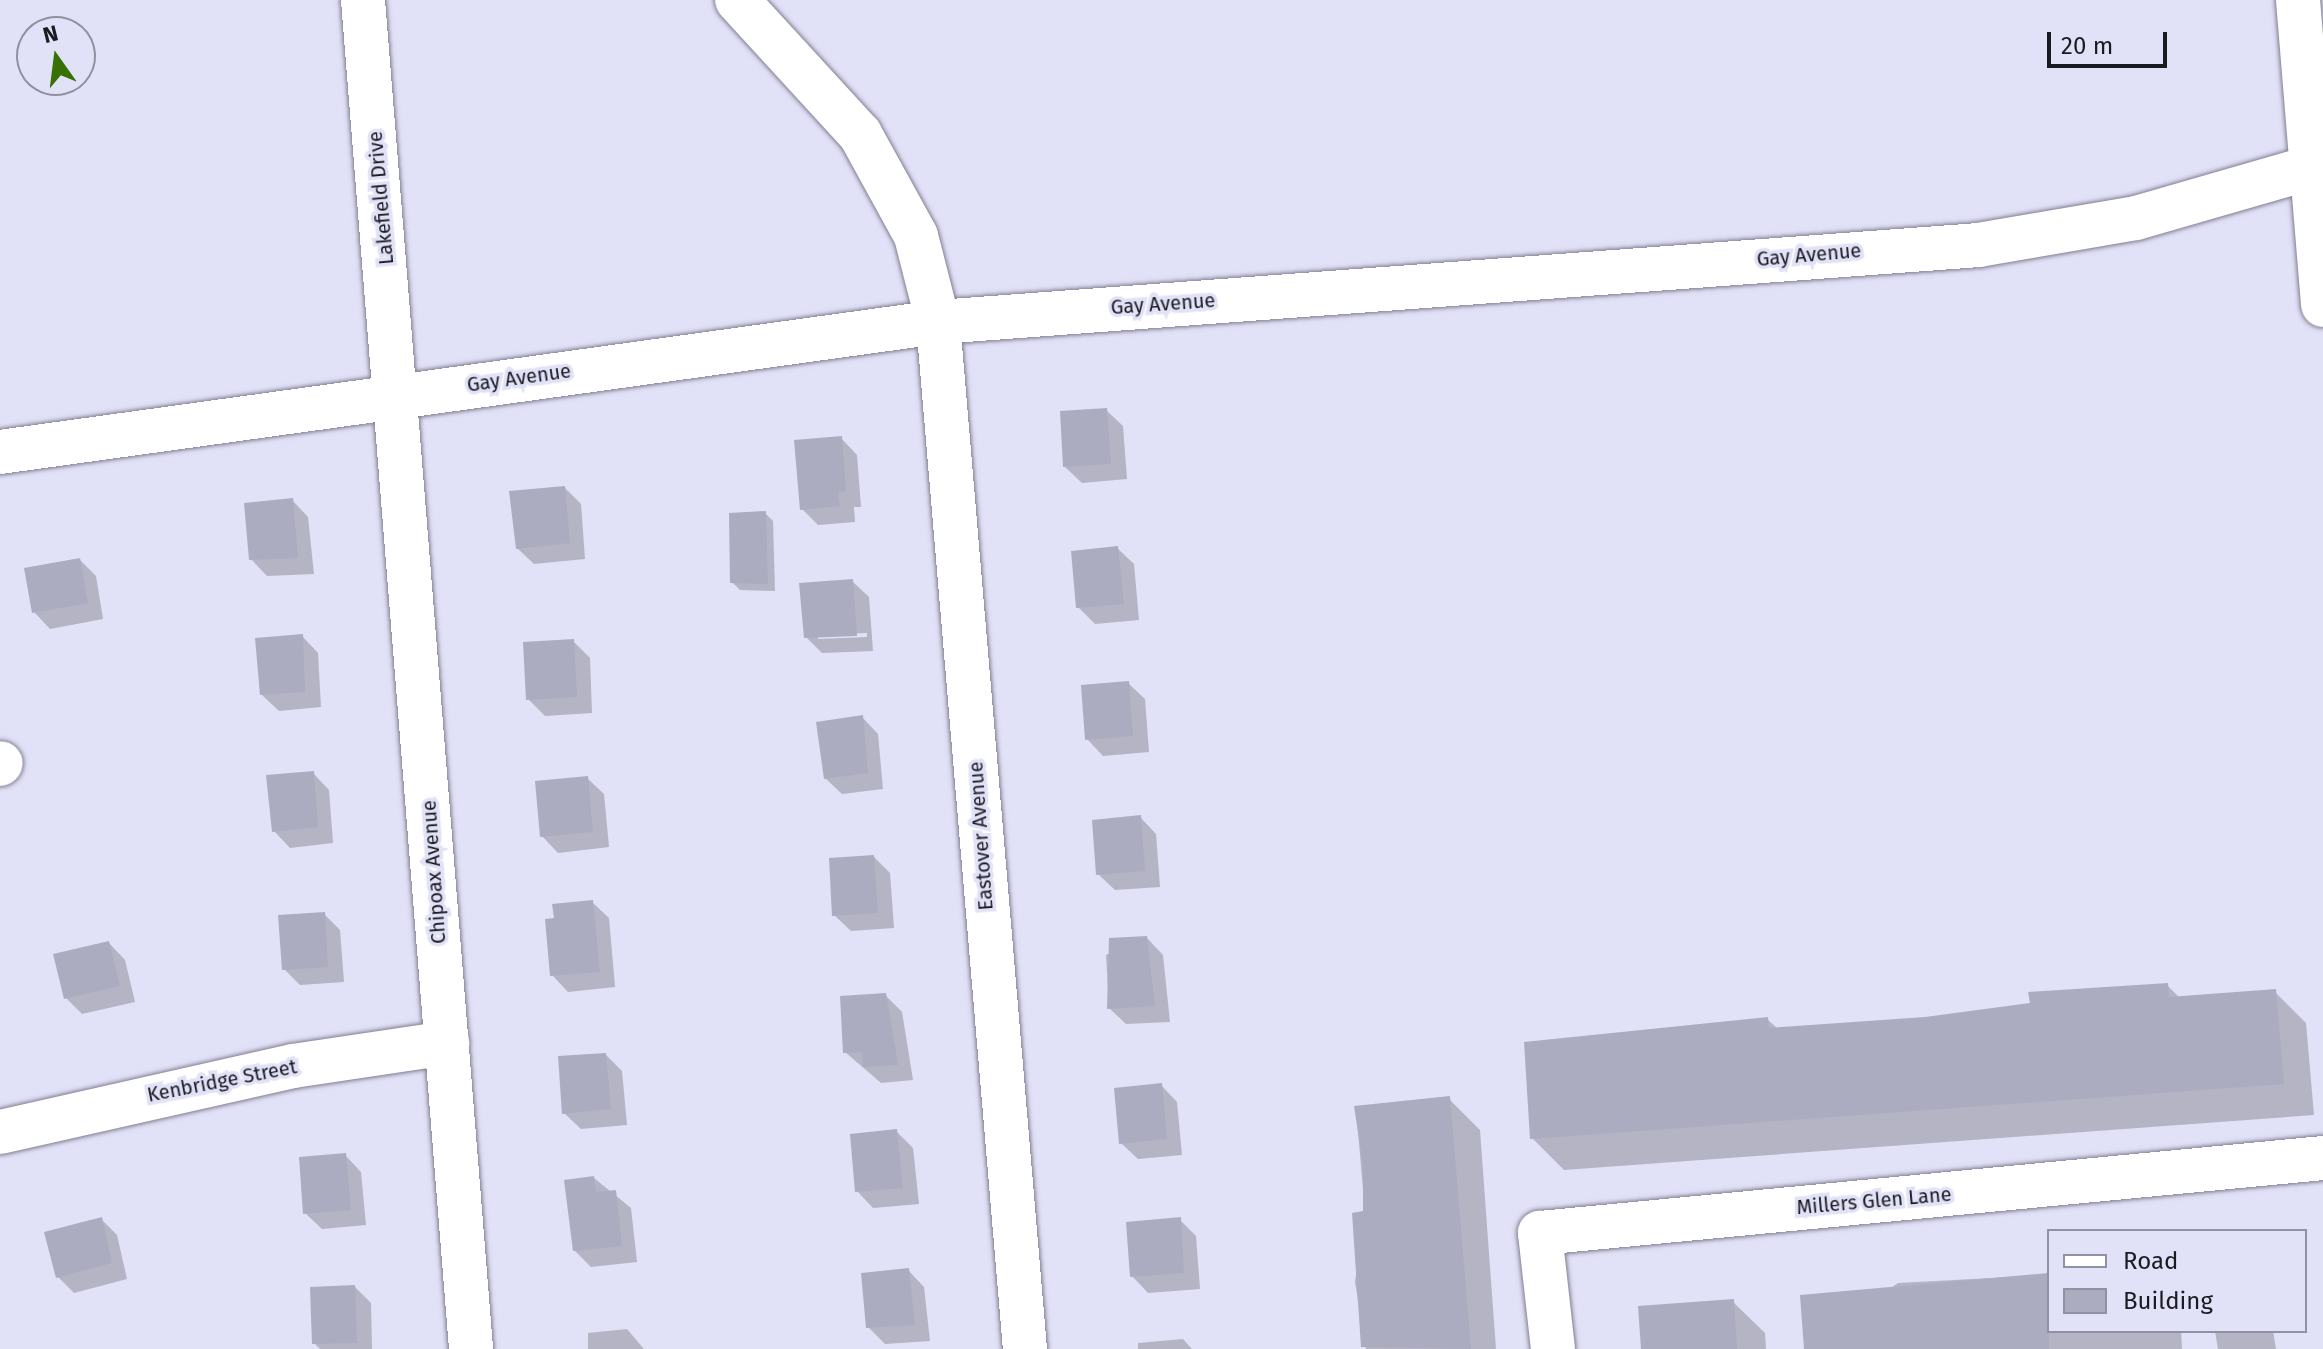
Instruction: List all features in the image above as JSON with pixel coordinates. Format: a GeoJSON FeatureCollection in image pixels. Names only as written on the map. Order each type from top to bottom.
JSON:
{"type":"FeatureCollection","features":[{"type":"Feature","properties":{"kind":"street","name":"Lakefield Drive"},"geometry":{"type":"LineString","coordinates":[[363,0],[399,396]]}},
{"type":"Feature","properties":{"kind":"street","name":"Eastover Avenue"},"geometry":{"type":"LineString","coordinates":[[737,0],[860,134],[916,236],[938,322],[1025,1349]]}},
{"type":"Feature","properties":{"kind":"street"},"geometry":{"type":"LineString","coordinates":[[2298,0],[2320,165],[2323,305]]}},
{"type":"Feature","properties":{"kind":"street","name":"Gay Avenue"},"geometry":{"type":"LineString","coordinates":[[0,452],[938,322],[1978,245],[2136,218],[2320,165]]}},
{"type":"Feature","properties":{"kind":"street","name":"Chipoax Avenue"},"geometry":{"type":"LineString","coordinates":[[399,396],[471,1349]]}},
{"type":"Feature","properties":{"kind":"street","name":"Kenbridge Street"},"geometry":{"type":"LineString","coordinates":[[0,1132],[263,1072],[447,1043]]}},
{"type":"Feature","properties":{"kind":"street","name":"Millers Glen Lane"},"geometry":{"type":"LineString","coordinates":[[1553,1349],[1540,1233],[2323,1158]]}},
{"type":"Feature","properties":{"kind":"building"},"geometry":{"type":"Polygon","coordinates":[[[1107,408],[1111,464],[1063,467],[1060,411],[1107,408]]]}},
{"type":"Feature","properties":{"kind":"building"},"geometry":{"type":"Polygon","coordinates":[[[842,436],[846,491],[838,492],[840,506],[800,510],[794,440],[842,436]]]}},
{"type":"Feature","properties":{"kind":"building"},"geometry":{"type":"Polygon","coordinates":[[[565,486],[570,543],[516,549],[509,491],[565,486]]]}},
{"type":"Feature","properties":{"kind":"building"},"geometry":{"type":"Polygon","coordinates":[[[293,498],[298,558],[249,560],[244,503],[293,498]]]}},
{"type":"Feature","properties":{"kind":"building"},"geometry":{"type":"Polygon","coordinates":[[[766,511],[768,584],[730,583],[729,513],[766,511]]]}},
{"type":"Feature","properties":{"kind":"building"},"geometry":{"type":"Polygon","coordinates":[[[1118,546],[1124,604],[1076,608],[1071,551],[1118,546]]]}},
{"type":"Feature","properties":{"kind":"building"},"geometry":{"type":"Polygon","coordinates":[[[80,558],[88,603],[32,613],[24,568],[80,558]]]}},
{"type":"Feature","properties":{"kind":"building"},"geometry":{"type":"Polygon","coordinates":[[[853,579],[857,636],[804,638],[799,583],[853,579]]]}},
{"type":"Feature","properties":{"kind":"building"},"geometry":{"type":"Polygon","coordinates":[[[303,634],[305,692],[260,695],[255,638],[303,634]]]}},
{"type":"Feature","properties":{"kind":"building"},"geometry":{"type":"Polygon","coordinates":[[[574,639],[577,697],[526,700],[523,642],[574,639]]]}},
{"type":"Feature","properties":{"kind":"building"},"geometry":{"type":"Polygon","coordinates":[[[1129,681],[1133,736],[1085,740],[1081,685],[1129,681]]]}},
{"type":"Feature","properties":{"kind":"building"},"geometry":{"type":"Polygon","coordinates":[[[863,715],[868,773],[824,779],[816,722],[863,715]]]}},
{"type":"Feature","properties":{"kind":"building"},"geometry":{"type":"Polygon","coordinates":[[[314,771],[318,827],[272,832],[266,775],[314,771]]]}},
{"type":"Feature","properties":{"kind":"building"},"geometry":{"type":"Polygon","coordinates":[[[588,776],[593,832],[540,837],[535,781],[588,776]]]}},
{"type":"Feature","properties":{"kind":"building"},"geometry":{"type":"Polygon","coordinates":[[[1141,815],[1145,871],[1096,875],[1092,820],[1141,815]]]}},
{"type":"Feature","properties":{"kind":"building"},"geometry":{"type":"Polygon","coordinates":[[[874,855],[878,913],[832,916],[829,858],[874,855]]]}},
{"type":"Feature","properties":{"kind":"building"},"geometry":{"type":"Polygon","coordinates":[[[593,900],[600,972],[550,976],[545,919],[554,918],[552,904],[593,900]]]}},
{"type":"Feature","properties":{"kind":"building"},"geometry":{"type":"Polygon","coordinates":[[[325,912],[328,967],[282,970],[278,915],[325,912]]]}},
{"type":"Feature","properties":{"kind":"building"},"geometry":{"type":"Polygon","coordinates":[[[1147,936],[1155,1006],[1107,1009],[1109,938],[1147,936]]]}},
{"type":"Feature","properties":{"kind":"building"},"geometry":{"type":"Polygon","coordinates":[[[109,941],[120,986],[64,999],[53,954],[109,941]]]}},
{"type":"Feature","properties":{"kind":"building"},"geometry":{"type":"Polygon","coordinates":[[[2168,983],[2169,997],[2276,989],[2284,1084],[1530,1139],[1524,1042],[1768,1017],[1769,1028],[1925,1017],[2030,1003],[2028,992],[2168,983]]]}},
{"type":"Feature","properties":{"kind":"building"},"geometry":{"type":"Polygon","coordinates":[[[886,993],[898,1065],[863,1067],[862,1052],[843,1053],[840,996],[886,993]]]}},
{"type":"Feature","properties":{"kind":"building"},"geometry":{"type":"Polygon","coordinates":[[[606,1053],[611,1109],[562,1114],[558,1056],[606,1053]]]}},
{"type":"Feature","properties":{"kind":"building"},"geometry":{"type":"Polygon","coordinates":[[[1162,1083],[1167,1139],[1119,1144],[1114,1088],[1162,1083]]]}},
{"type":"Feature","properties":{"kind":"building"},"geometry":{"type":"Polygon","coordinates":[[[1450,1096],[1471,1349],[1361,1347],[1352,1213],[1363,1211],[1363,1166],[1354,1106],[1450,1096]]]}},
{"type":"Feature","properties":{"kind":"building"},"geometry":{"type":"Polygon","coordinates":[[[897,1129],[903,1188],[855,1192],[850,1134],[897,1129]]]}},
{"type":"Feature","properties":{"kind":"building"},"geometry":{"type":"Polygon","coordinates":[[[346,1153],[351,1210],[303,1214],[299,1157],[346,1153]]]}},
{"type":"Feature","properties":{"kind":"building"},"geometry":{"type":"Polygon","coordinates":[[[594,1176],[596,1192],[616,1190],[622,1246],[573,1251],[564,1180],[594,1176]]]}},
{"type":"Feature","properties":{"kind":"building"},"geometry":{"type":"Polygon","coordinates":[[[102,1217],[112,1263],[56,1278],[44,1232],[102,1217]]]}},
{"type":"Feature","properties":{"kind":"building"},"geometry":{"type":"Polygon","coordinates":[[[1181,1217],[1184,1273],[1130,1277],[1126,1222],[1181,1217]]]}},
{"type":"Feature","properties":{"kind":"building"},"geometry":{"type":"Polygon","coordinates":[[[909,1268],[915,1325],[866,1328],[861,1273],[909,1268]]]}},
{"type":"Feature","properties":{"kind":"building"},"geometry":{"type":"Polygon","coordinates":[[[2047,1273],[2049,1349],[1804,1349],[1800,1295],[2047,1273]]]}},
{"type":"Feature","properties":{"kind":"building"},"geometry":{"type":"Polygon","coordinates":[[[355,1285],[357,1343],[312,1344],[310,1287],[355,1285]]]}},
{"type":"Feature","properties":{"kind":"building"},"geometry":{"type":"Polygon","coordinates":[[[1734,1299],[1737,1349],[1641,1349],[1638,1306],[1734,1299]]]}}]}
